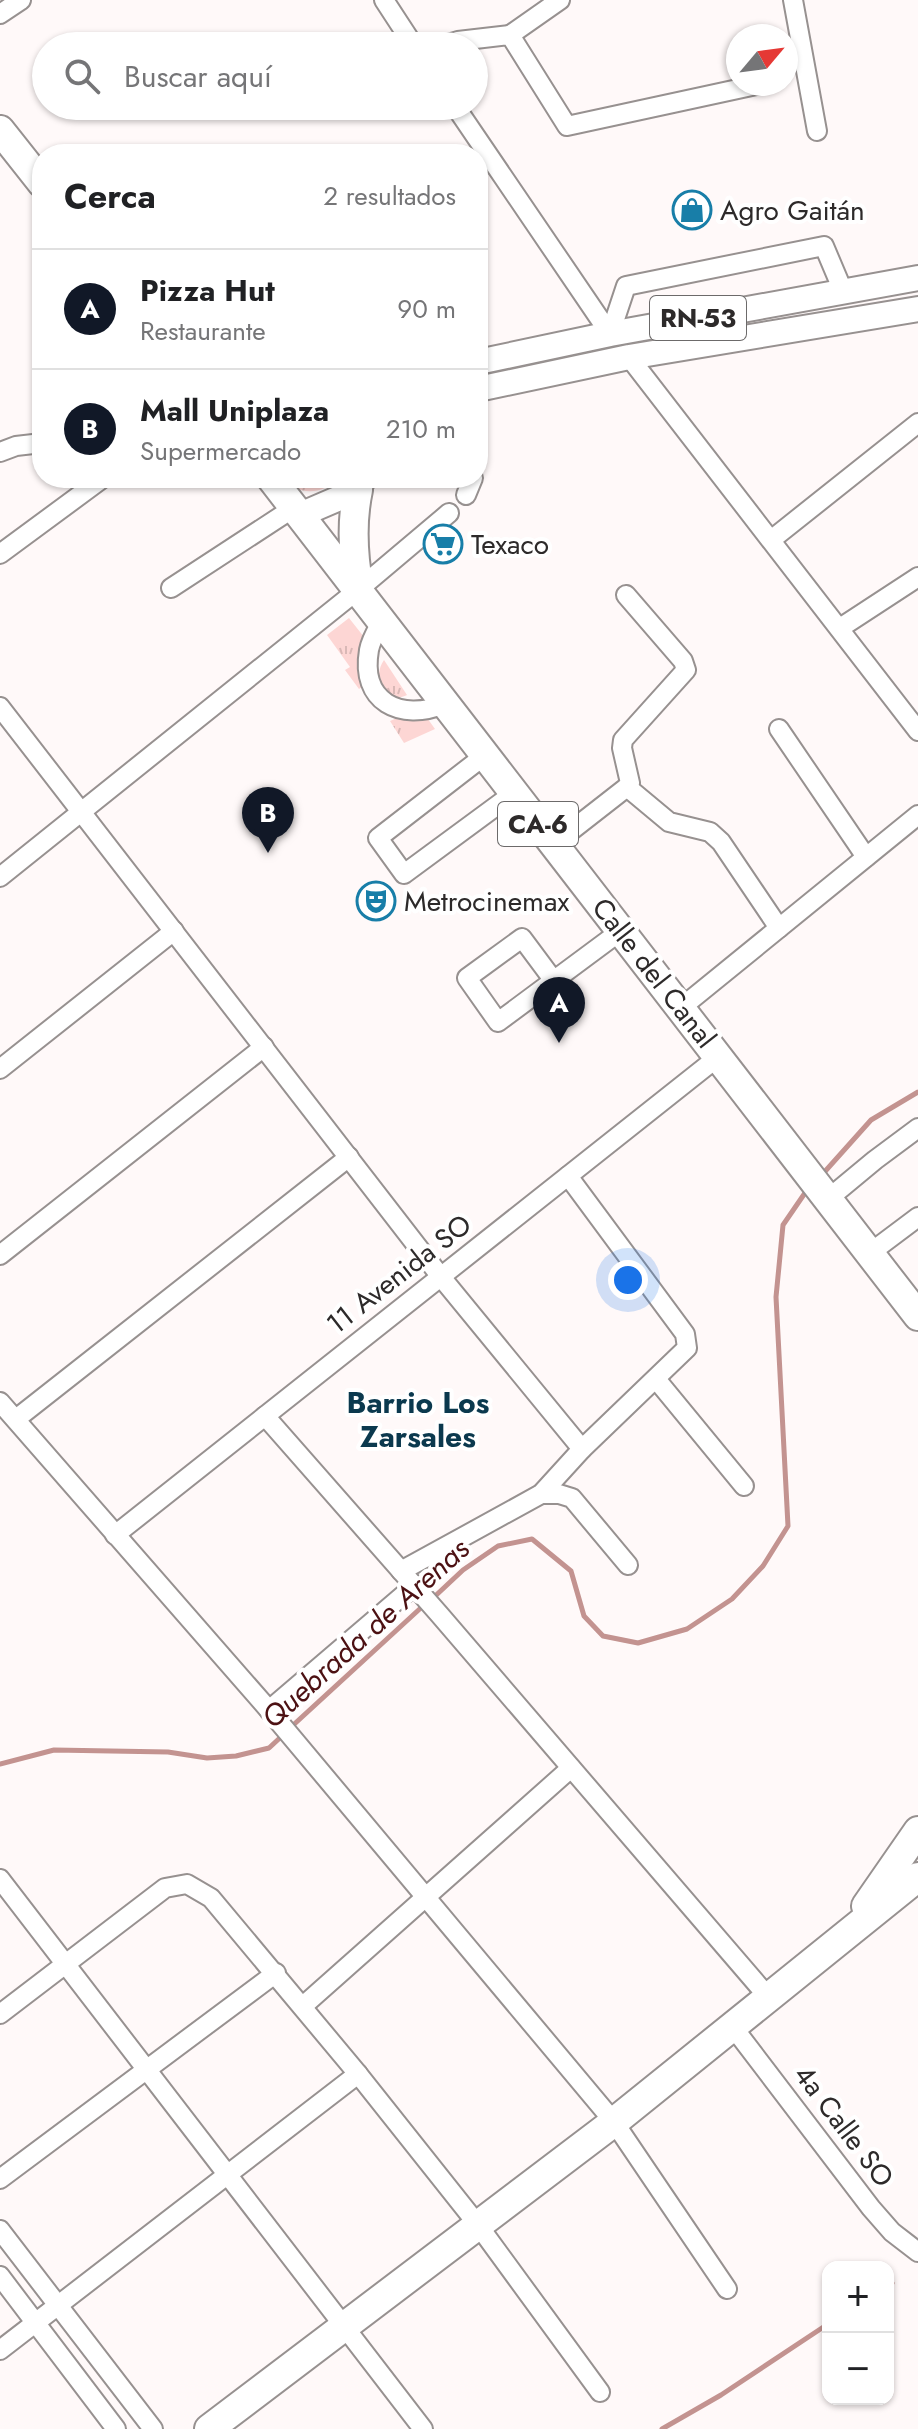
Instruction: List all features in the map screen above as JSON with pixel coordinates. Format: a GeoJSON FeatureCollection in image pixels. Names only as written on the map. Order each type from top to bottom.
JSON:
{"type":"FeatureCollection","features":[{"type":"Feature","properties":{"kind":"highway"},"geometry":{"type":"LineString","coordinates":[[0,130],[32,170]]}},
{"type":"Feature","properties":{"kind":"highway","name":"Calle del Canal"},"geometry":{"type":"LineString","coordinates":[[279,488],[914,1306]]}},
{"type":"Feature","properties":{"kind":"highway"},"geometry":{"type":"LineString","coordinates":[[359,589],[353,540],[360,488]]}},
{"type":"Feature","properties":{"kind":"highway"},"geometry":{"type":"LineString","coordinates":[[847,1933],[918,1831]]}},
{"type":"Feature","properties":{"kind":"highway"},"geometry":{"type":"LineString","coordinates":[[209,2429],[614,2122],[918,1877]]}},
{"type":"Feature","properties":{"kind":"main road","name":"RN-53"},"geometry":{"type":"LineString","coordinates":[[488,360],[610,334],[918,278]]}},
{"type":"Feature","properties":{"kind":"main road","name":"RN-53"},"geometry":{"type":"LineString","coordinates":[[488,387],[629,357],[918,309]]}},
{"type":"Feature","properties":{"kind":"main road"},"geometry":{"type":"LineString","coordinates":[[297,511],[352,488]]}},
{"type":"Feature","properties":{"kind":"street"},"geometry":{"type":"LineString","coordinates":[[0,14],[21,0]]}},
{"type":"Feature","properties":{"kind":"street"},"geometry":{"type":"LineString","coordinates":[[384,0],[405,32]]}},
{"type":"Feature","properties":{"kind":"street"},"geometry":{"type":"LineString","coordinates":[[793,0],[817,131]]}},
{"type":"Feature","properties":{"kind":"street"},"geometry":{"type":"LineString","coordinates":[[488,38],[510,35],[558,1]]}},
{"type":"Feature","properties":{"kind":"street"},"geometry":{"type":"LineString","coordinates":[[510,35],[567,126],[726,92]]}},
{"type":"Feature","properties":{"kind":"street"},"geometry":{"type":"LineString","coordinates":[[465,120],[481,144]]}},
{"type":"Feature","properties":{"kind":"street"},"geometry":{"type":"LineString","coordinates":[[488,155],[610,334]]}},
{"type":"Feature","properties":{"kind":"street"},"geometry":{"type":"LineString","coordinates":[[610,334],[626,286],[824,246],[843,291]]}},
{"type":"Feature","properties":{"kind":"street"},"geometry":{"type":"LineString","coordinates":[[629,357],[918,731]]}},
{"type":"Feature","properties":{"kind":"street"},"geometry":{"type":"LineString","coordinates":[[771,540],[918,423]]}},
{"type":"Feature","properties":{"kind":"street"},"geometry":{"type":"LineString","coordinates":[[0,452],[32,444]]}},
{"type":"Feature","properties":{"kind":"street"},"geometry":{"type":"LineString","coordinates":[[0,554],[89,488]]}},
{"type":"Feature","properties":{"kind":"street"},"geometry":{"type":"LineString","coordinates":[[171,588],[297,511]]}},
{"type":"Feature","properties":{"kind":"street"},"geometry":{"type":"LineString","coordinates":[[0,877],[449,513]]}},
{"type":"Feature","properties":{"kind":"street"},"geometry":{"type":"LineString","coordinates":[[840,628],[918,577]]}},
{"type":"Feature","properties":{"kind":"street"},"geometry":{"type":"LineString","coordinates":[[554,844],[627,787],[630,783],[623,740],[686,670],[683,661],[626,595]]}},
{"type":"Feature","properties":{"kind":"street"},"geometry":{"type":"LineString","coordinates":[[382,621],[370,648],[373,688],[387,704],[406,711],[432,709],[445,704]]}},
{"type":"Feature","properties":{"kind":"street"},"geometry":{"type":"LineString","coordinates":[[0,707],[441,1277],[582,1449]]}},
{"type":"Feature","properties":{"kind":"street"},"geometry":{"type":"LineString","coordinates":[[779,729],[866,857]]}},
{"type":"Feature","properties":{"kind":"street"},"geometry":{"type":"LineString","coordinates":[[484,756],[378,838],[404,874],[514,793]]}},
{"type":"Feature","properties":{"kind":"street"},"geometry":{"type":"LineString","coordinates":[[627,787],[669,822],[710,832],[721,842],[779,928]]}},
{"type":"Feature","properties":{"kind":"street"},"geometry":{"type":"LineString","coordinates":[[682,1007],[918,815]]}},
{"type":"Feature","properties":{"kind":"street"},"geometry":{"type":"LineString","coordinates":[[554,981],[522,938],[467,978],[498,1022],[554,981],[622,930]]}},
{"type":"Feature","properties":{"kind":"street"},"geometry":{"type":"LineString","coordinates":[[0,1069],[174,931]]}},
{"type":"Feature","properties":{"kind":"street"},"geometry":{"type":"LineString","coordinates":[[0,1255],[264,1047]]}},
{"type":"Feature","properties":{"kind":"street","name":"11 Avenida SO"},"geometry":{"type":"LineString","coordinates":[[115,1535],[718,1057]]}},
{"type":"Feature","properties":{"kind":"street"},"geometry":{"type":"LineString","coordinates":[[826,1195],[918,1128]]}},
{"type":"Feature","properties":{"kind":"street"},"geometry":{"type":"LineString","coordinates":[[16,1419],[349,1157]]}},
{"type":"Feature","properties":{"kind":"street"},"geometry":{"type":"LineString","coordinates":[[401,1571],[541,1494],[582,1449],[687,1348],[685,1334],[568,1176]]}},
{"type":"Feature","properties":{"kind":"street"},"geometry":{"type":"LineString","coordinates":[[870,1253],[918,1217]]}},
{"type":"Feature","properties":{"kind":"street"},"geometry":{"type":"LineString","coordinates":[[656,1379],[744,1486]]}},
{"type":"Feature","properties":{"kind":"street"},"geometry":{"type":"LineString","coordinates":[[0,1402],[273,1715],[614,2122],[727,2289]]}},
{"type":"Feature","properties":{"kind":"street"},"geometry":{"type":"LineString","coordinates":[[265,1416],[769,1998]]}},
{"type":"Feature","properties":{"kind":"street"},"geometry":{"type":"LineString","coordinates":[[541,1494],[572,1498],[628,1565]]}},
{"type":"Feature","properties":{"kind":"street"},"geometry":{"type":"LineString","coordinates":[[273,1715],[419,1592]]}},
{"type":"Feature","properties":{"kind":"street"},"geometry":{"type":"LineString","coordinates":[[303,2006],[571,1768]]}},
{"type":"Feature","properties":{"kind":"street"},"geometry":{"type":"LineString","coordinates":[[0,1879],[423,2429]]}},
{"type":"Feature","properties":{"kind":"street"},"geometry":{"type":"LineString","coordinates":[[0,2014],[165,1888],[187,1884],[211,1898],[303,2006],[478,2225],[600,2392]]}},
{"type":"Feature","properties":{"kind":"street"},"geometry":{"type":"LineString","coordinates":[[0,2179],[276,1973]]}},
{"type":"Feature","properties":{"kind":"street","name":"4a Calle SO"},"geometry":{"type":"LineString","coordinates":[[733,2027],[871,2208],[892,2232],[918,2252]]}},
{"type":"Feature","properties":{"kind":"street"},"geometry":{"type":"LineString","coordinates":[[0,2350],[358,2074]]}},
{"type":"Feature","properties":{"kind":"street"},"geometry":{"type":"LineString","coordinates":[[0,2230],[153,2429]]}},
{"type":"Feature","properties":{"kind":"street"},"geometry":{"type":"LineString","coordinates":[[918,2264],[918,2272]]}},
{"type":"Feature","properties":{"kind":"street"},"geometry":{"type":"LineString","coordinates":[[0,2276],[116,2429]]}},
{"type":"Feature","properties":{"kind":"green space"},"geometry":{"type":"Polygon","coordinates":[[[295,488],[325,488],[316,491],[295,488]]]}},
{"type":"Feature","properties":{"kind":"green space"},"geometry":{"type":"Polygon","coordinates":[[[349,618],[364,637],[361,654],[367,683],[359,689],[345,670],[350,667],[327,635],[349,618]]]}},
{"type":"Feature","properties":{"kind":"green space"},"geometry":{"type":"Polygon","coordinates":[[[384,660],[407,695],[393,697],[383,689],[379,675],[384,660]]]}},
{"type":"Feature","properties":{"kind":"green space"},"geometry":{"type":"Polygon","coordinates":[[[425,715],[435,729],[404,743],[390,721],[397,718],[425,715]]]}},
{"type":"Feature","properties":{"kind":"waterway","name":"Quebrada de Arenas"},"geometry":{"type":"LineString","coordinates":[[820,1177],[871,1120],[918,1092]]}},
{"type":"Feature","properties":{"kind":"waterway","name":"Quebrada de Arenas"},"geometry":{"type":"LineString","coordinates":[[432,1599],[463,1570],[498,1546],[532,1539],[571,1571],[584,1616],[603,1636],[638,1643],[687,1629],[732,1599],[763,1566],[788,1526],[776,1297],[783,1225],[807,1190]]}},
{"type":"Feature","properties":{"kind":"waterway","name":"Quebrada de Arenas"},"geometry":{"type":"LineString","coordinates":[[290,1728],[424,1605]]}},
{"type":"Feature","properties":{"kind":"waterway","name":"Quebrada de Arenas"},"geometry":{"type":"LineString","coordinates":[[0,1764],[54,1750],[168,1752],[207,1758],[236,1756],[269,1748],[283,1735]]}},
{"type":"Feature","properties":{"kind":"waterway"},"geometry":{"type":"LineString","coordinates":[[662,2429],[721,2395],[822,2328]]}},
{"type":"Feature","properties":{"kind":"place","name":"Agro Gaitán"},"geometry":{"type":"Point","coordinates":[692,210]}},
{"type":"Feature","properties":{"kind":"place","name":"Texaco"},"geometry":{"type":"Point","coordinates":[443,544]}},
{"type":"Feature","properties":{"kind":"place","name":"Mall Uniplaza"},"geometry":{"type":"Point","coordinates":[268,853]}},
{"type":"Feature","properties":{"kind":"place","name":"Metrocinemax"},"geometry":{"type":"Point","coordinates":[376,901]}},
{"type":"Feature","properties":{"kind":"place","name":"Pizza Hut"},"geometry":{"type":"Point","coordinates":[559,1043]}},
{"type":"Feature","properties":{"kind":"district","name":"Barrio Los Zarsales"},"geometry":{"type":"Point","coordinates":[418,1419]}}]}
